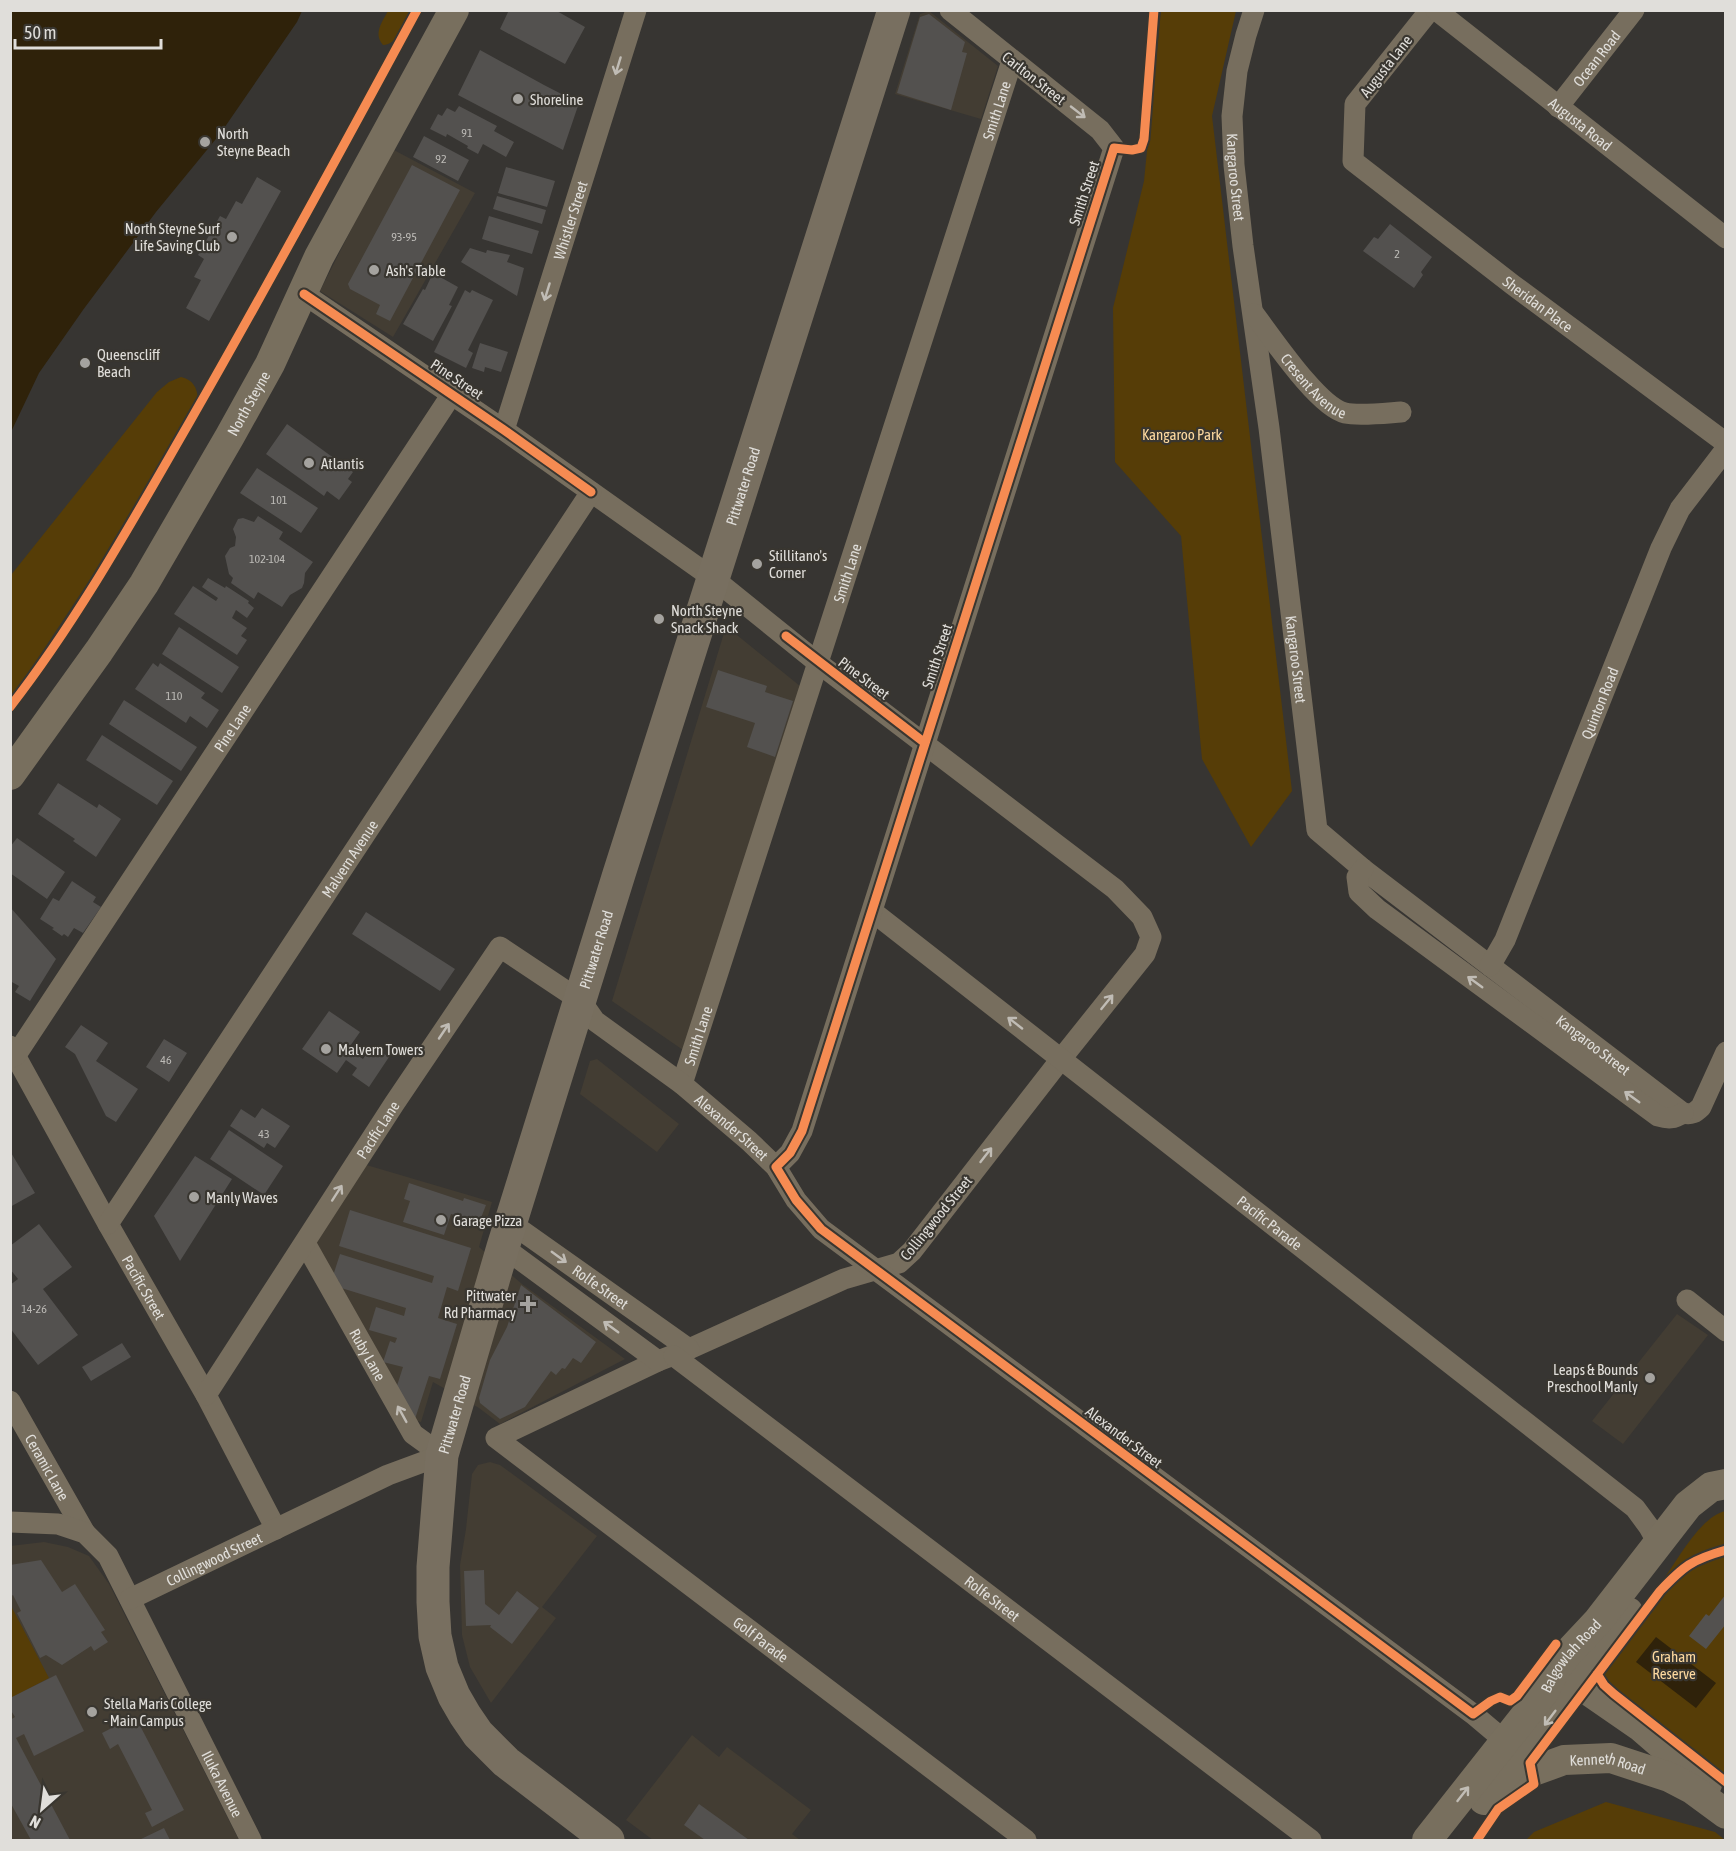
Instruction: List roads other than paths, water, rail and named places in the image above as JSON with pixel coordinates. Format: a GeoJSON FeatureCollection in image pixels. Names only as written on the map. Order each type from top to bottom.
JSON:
{"type":"FeatureCollection","features":[{"type":"Feature","properties":{"kind":"main road","name":"North Steyne"},"geometry":{"type":"LineString","coordinates":[[10,775],[144,584],[270,364],[320,257],[454,10]]}},
{"type":"Feature","properties":{"kind":"main road","name":"Pittwater Road"},"geometry":{"type":"LineString","coordinates":[[608,1840],[506,1762],[478,1734],[454,1696],[442,1667],[435,1636],[433,1602],[433,1567],[442,1455],[507,1235],[629,842],[894,10]]}},
{"type":"Feature","properties":{"kind":"main road","name":"Balgowlah Road"},"geometry":{"type":"LineString","coordinates":[[1427,1840],[1544,1692],[1556,1668],[1598,1621],[1688,1505],[1711,1487],[1725,1484]]}},
{"type":"Feature","properties":{"kind":"main road","name":"Balgowlah Road"},"geometry":{"type":"LineString","coordinates":[[1453,1840],[1538,1734],[1689,1531],[1709,1510],[1725,1502]]}},
{"type":"Feature","properties":{"kind":"main road"},"geometry":{"type":"LineString","coordinates":[[1544,1692],[1558,1684],[1568,1682],[1587,1689],[1641,1726],[1712,1788],[1725,1804]]}},
{"type":"Feature","properties":{"kind":"main road"},"geometry":{"type":"LineString","coordinates":[[1611,1758],[1610,1744],[1614,1735],[1623,1728],[1641,1726]]}},
{"type":"Feature","properties":{"kind":"main road","name":"Kenneth Road"},"geometry":{"type":"LineString","coordinates":[[1485,1798],[1531,1772],[1564,1760],[1611,1758],[1669,1777],[1692,1789],[1725,1814]]}},
{"type":"Feature","properties":{"kind":"street","name":"Whistler Street"},"geometry":{"type":"LineString","coordinates":[[504,430],[636,10]]}},
{"type":"Feature","properties":{"kind":"street","name":"Carlton Street"},"geometry":{"type":"LineString","coordinates":[[950,10],[1100,130],[1114,148]]}},
{"type":"Feature","properties":{"kind":"street","name":"Kangaroo Street"},"geometry":{"type":"LineString","coordinates":[[1254,10],[1237,72],[1232,116],[1234,165],[1269,428],[1317,830],[1490,966],[1692,1110]]}},
{"type":"Feature","properties":{"kind":"street","name":"Augusta Lane"},"geometry":{"type":"LineString","coordinates":[[1353,161],[1355,104],[1430,10]]}},
{"type":"Feature","properties":{"kind":"street","name":"Augusta Road"},"geometry":{"type":"LineString","coordinates":[[1436,10],[1725,238]]}},
{"type":"Feature","properties":{"kind":"street","name":"Ocean Road"},"geometry":{"type":"LineString","coordinates":[[1558,107],[1634,10]]}},
{"type":"Feature","properties":{"kind":"street","name":"Smith Lane"},"geometry":{"type":"LineString","coordinates":[[682,1084],[1012,61]]}},
{"type":"Feature","properties":{"kind":"street","name":"Smith Street"},"geometry":{"type":"LineString","coordinates":[[776,1167],[790,1153],[802,1131],[1114,148]]}},
{"type":"Feature","properties":{"kind":"street","name":"Sheridan Place"},"geometry":{"type":"LineString","coordinates":[[1353,161],[1513,285],[1725,443]]}},
{"type":"Feature","properties":{"kind":"street","name":"Pine Street"},"geometry":{"type":"LineString","coordinates":[[304,294],[504,430],[714,579],[818,662],[1115,889],[1142,917],[1150,937]]}},
{"type":"Feature","properties":{"kind":"street","name":"Cresent Avenue"},"geometry":{"type":"LineString","coordinates":[[1252,311],[1301,375],[1328,403],[1344,413],[1401,412]]}},
{"type":"Feature","properties":{"kind":"street","name":"Pine Lane"},"geometry":{"type":"LineString","coordinates":[[12,1053],[452,394]]}},
{"type":"Feature","properties":{"kind":"street","name":"Quinton Road"},"geometry":{"type":"LineString","coordinates":[[1490,966],[1505,940],[1660,548],[1680,508],[1725,448]]}},
{"type":"Feature","properties":{"kind":"street","name":"Malvern Avenue"},"geometry":{"type":"LineString","coordinates":[[108,1224],[591,492]]}},
{"type":"Feature","properties":{"kind":"street"},"geometry":{"type":"LineString","coordinates":[[1363,868],[1357,878],[1359,892],[1377,909],[1658,1116],[1667,1119],[1675,1118],[1692,1110],[1725,1052]]}},
{"type":"Feature","properties":{"kind":"street","name":"Pacific Parade"},"geometry":{"type":"LineString","coordinates":[[873,912],[1635,1509],[1658,1543]]}},
{"type":"Feature","properties":{"kind":"street","name":"Collingwood Street"},"geometry":{"type":"LineString","coordinates":[[496,1437],[844,1279],[899,1263],[912,1251],[1145,954],[1150,937]]}},
{"type":"Feature","properties":{"kind":"street","name":"Pacific Lane"},"geometry":{"type":"LineString","coordinates":[[206,1395],[394,1104],[500,947],[581,1001]]}},
{"type":"Feature","properties":{"kind":"street","name":"Alexander Street"},"geometry":{"type":"LineString","coordinates":[[581,1001],[595,1021],[682,1084],[776,1167],[796,1200],[821,1229],[1473,1714],[1505,1741]]}},
{"type":"Feature","properties":{"kind":"street","name":"Pacific Street"},"geometry":{"type":"LineString","coordinates":[[12,1053],[206,1395],[276,1529]]}},
{"type":"Feature","properties":{"kind":"street","name":"Rolfe Street"},"geometry":{"type":"LineString","coordinates":[[507,1235],[674,1355]]}},
{"type":"Feature","properties":{"kind":"street","name":"Rolfe Street"},"geometry":{"type":"LineString","coordinates":[[507,1235],[674,1355],[1311,1840]]}},
{"type":"Feature","properties":{"kind":"street","name":"Ruby Lane"},"geometry":{"type":"LineString","coordinates":[[305,1243],[413,1434],[442,1455]]}},
{"type":"Feature","properties":{"kind":"street"},"geometry":{"type":"LineString","coordinates":[[1686,1300],[1725,1331]]}},
{"type":"Feature","properties":{"kind":"street","name":"Ceramic Lane"},"geometry":{"type":"LineString","coordinates":[[10,1401],[85,1533]]}},
{"type":"Feature","properties":{"kind":"street","name":"Golf Parade"},"geometry":{"type":"LineString","coordinates":[[496,1437],[1026,1840]]}},
{"type":"Feature","properties":{"kind":"street","name":"Collingwood Street"},"geometry":{"type":"LineString","coordinates":[[130,1599],[391,1474],[442,1455]]}},
{"type":"Feature","properties":{"kind":"street"},"geometry":{"type":"LineString","coordinates":[[10,1522],[57,1524],[85,1533],[108,1556],[130,1599]]}},
{"type":"Feature","properties":{"kind":"street","name":"Iluka Avenue"},"geometry":{"type":"LineString","coordinates":[[130,1599],[251,1840]]}},
{"type":"Feature","properties":{"kind":"place","name":"Shoreline"},"geometry":{"type":"Point","coordinates":[518,99]}},
{"type":"Feature","properties":{"kind":"place","name":"North Steyne Beach"},"geometry":{"type":"Point","coordinates":[205,142]}},
{"type":"Feature","properties":{"kind":"place","name":"North Steyne Surf Life Saving Club"},"geometry":{"type":"Point","coordinates":[232,237]}},
{"type":"Feature","properties":{"kind":"place","name":"Ash's Table"},"geometry":{"type":"Point","coordinates":[374,270]}},
{"type":"Feature","properties":{"kind":"place","name":"Queenscliff Beach"},"geometry":{"type":"Point","coordinates":[85,363]}},
{"type":"Feature","properties":{"kind":"place","name":"Atlantis"},"geometry":{"type":"Point","coordinates":[309,463]}},
{"type":"Feature","properties":{"kind":"place","name":"Stillitano's Corner"},"geometry":{"type":"Point","coordinates":[757,564]}},
{"type":"Feature","properties":{"kind":"place","name":"North Steyne Snack Shack"},"geometry":{"type":"Point","coordinates":[659,619]}},
{"type":"Feature","properties":{"kind":"place","name":"Malvern Towers"},"geometry":{"type":"Point","coordinates":[326,1049]}},
{"type":"Feature","properties":{"kind":"place","name":"Manly Waves"},"geometry":{"type":"Point","coordinates":[194,1197]}},
{"type":"Feature","properties":{"kind":"place","name":"Garage Pizza"},"geometry":{"type":"Point","coordinates":[441,1220]}},
{"type":"Feature","properties":{"kind":"place","name":"Pittwater Rd Pharmacy"},"geometry":{"type":"Point","coordinates":[528,1304]}},
{"type":"Feature","properties":{"kind":"place","name":"Leaps & Bounds Preschool Manly"},"geometry":{"type":"Point","coordinates":[1650,1378]}},
{"type":"Feature","properties":{"kind":"place","name":"Stella Maris College - Main Campus"},"geometry":{"type":"Point","coordinates":[92,1712]}},
{"type":"Feature","properties":{"kind":"park label","name":"Kangaroo Park"},"geometry":{"type":"Point","coordinates":[1182,434]}},
{"type":"Feature","properties":{"kind":"park label","name":"Graham Reserve"},"geometry":{"type":"Point","coordinates":[1674,1664]}}]}
